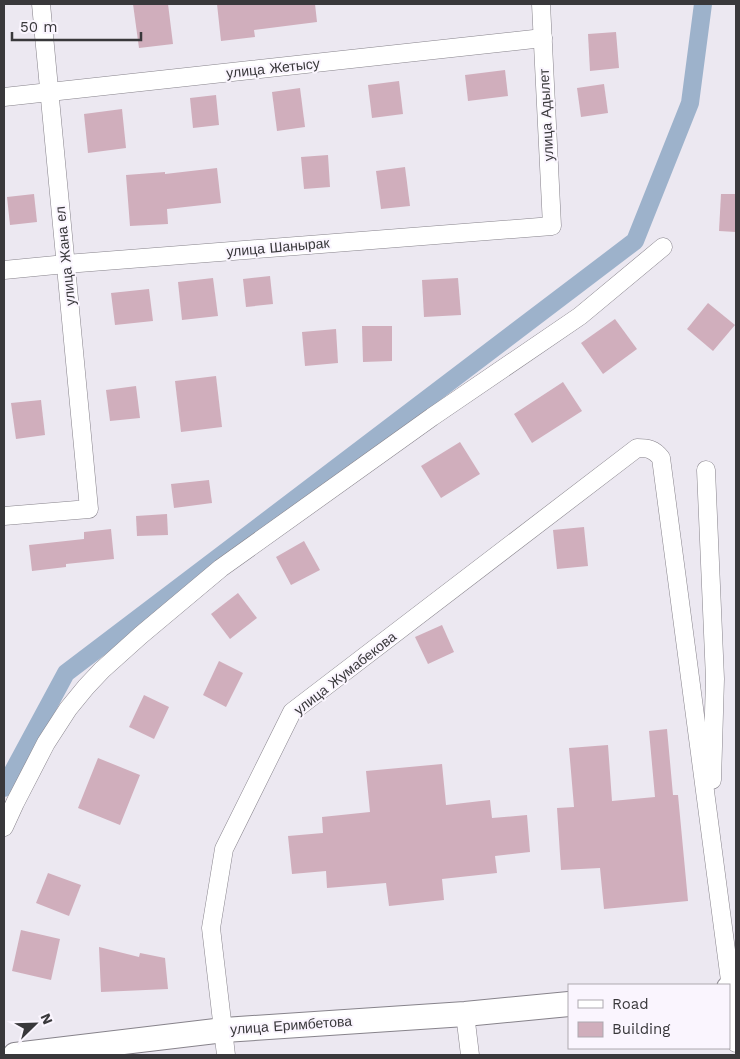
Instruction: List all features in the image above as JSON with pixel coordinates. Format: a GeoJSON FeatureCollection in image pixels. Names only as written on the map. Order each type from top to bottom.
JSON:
{"type":"FeatureCollection","features":[{"type":"Feature","properties":{"kind":"main road","name":"улица Еримбетова"},"geometry":{"type":"LineString","coordinates":[[15,1055],[87,1051],[224,1030],[466,1014],[568,1004]]}},
{"type":"Feature","properties":{"kind":"street","name":"улица Жана ел"},"geometry":{"type":"LineString","coordinates":[[4,516],[89,509],[41,4]]}},
{"type":"Feature","properties":{"kind":"street","name":"улица Адылет"},"geometry":{"type":"LineString","coordinates":[[541,4],[552,226]]}},
{"type":"Feature","properties":{"kind":"street","name":"улица Жетысу"},"geometry":{"type":"LineString","coordinates":[[4,97],[543,38]]}},
{"type":"Feature","properties":{"kind":"street","name":"улица Шанырак"},"geometry":{"type":"LineString","coordinates":[[4,270],[552,226]]}},
{"type":"Feature","properties":{"kind":"street"},"geometry":{"type":"LineString","coordinates":[[4,827],[14,803],[46,743],[68,709],[102,670],[221,568],[424,423],[580,316],[663,247]]}},
{"type":"Feature","properties":{"kind":"street","name":"улица Жумабекова"},"geometry":{"type":"LineString","coordinates":[[226,1055],[211,928],[224,849],[292,712],[637,448],[648,448],[656,452],[661,458],[710,830]]}},
{"type":"Feature","properties":{"kind":"street"},"geometry":{"type":"LineString","coordinates":[[706,470],[715,679],[710,830],[732,988],[736,1043]]}},
{"type":"Feature","properties":{"kind":"street"},"geometry":{"type":"LineString","coordinates":[[466,1014],[470,1055]]}},
{"type":"Feature","properties":{"kind":"building"},"geometry":{"type":"Polygon","coordinates":[[[133,4],[168,4],[173,44],[139,48],[133,4]]]}},
{"type":"Feature","properties":{"kind":"building"},"geometry":{"type":"Polygon","coordinates":[[[217,4],[315,4],[317,22],[254,30],[255,37],[221,41],[217,4]]]}},
{"type":"Feature","properties":{"kind":"building"},"geometry":{"type":"Polygon","coordinates":[[[616,32],[619,68],[590,71],[588,34],[616,32]]]}},
{"type":"Feature","properties":{"kind":"building"},"geometry":{"type":"Polygon","coordinates":[[[505,70],[508,96],[468,101],[465,75],[505,70]]]}},
{"type":"Feature","properties":{"kind":"building"},"geometry":{"type":"Polygon","coordinates":[[[399,81],[403,114],[372,118],[368,85],[399,81]]]}},
{"type":"Feature","properties":{"kind":"building"},"geometry":{"type":"Polygon","coordinates":[[[604,84],[608,113],[581,117],[577,88],[604,84]]]}},
{"type":"Feature","properties":{"kind":"building"},"geometry":{"type":"Polygon","coordinates":[[[300,88],[305,127],[277,131],[272,92],[300,88]]]}},
{"type":"Feature","properties":{"kind":"building"},"geometry":{"type":"Polygon","coordinates":[[[216,95],[219,125],[193,128],[190,98],[216,95]]]}},
{"type":"Feature","properties":{"kind":"building"},"geometry":{"type":"Polygon","coordinates":[[[122,109],[126,148],[88,153],[84,114],[122,109]]]}},
{"type":"Feature","properties":{"kind":"building"},"geometry":{"type":"Polygon","coordinates":[[[328,155],[330,187],[304,189],[301,157],[328,155]]]}},
{"type":"Feature","properties":{"kind":"building"},"geometry":{"type":"Polygon","coordinates":[[[405,167],[410,206],[381,209],[376,171],[405,167]]]}},
{"type":"Feature","properties":{"kind":"building"},"geometry":{"type":"Polygon","coordinates":[[[217,168],[221,203],[167,209],[168,224],[130,226],[126,175],[165,172],[165,174],[217,168]]]}},
{"type":"Feature","properties":{"kind":"building"},"geometry":{"type":"Polygon","coordinates":[[[34,194],[37,222],[10,225],[7,197],[34,194]]]}},
{"type":"Feature","properties":{"kind":"building"},"geometry":{"type":"Polygon","coordinates":[[[721,194],[736,194],[736,232],[719,231],[721,194]]]}},
{"type":"Feature","properties":{"kind":"building"},"geometry":{"type":"Polygon","coordinates":[[[270,276],[273,304],[246,307],[243,279],[270,276]]]}},
{"type":"Feature","properties":{"kind":"building"},"geometry":{"type":"Polygon","coordinates":[[[213,278],[218,316],[182,320],[178,282],[213,278]]]}},
{"type":"Feature","properties":{"kind":"building"},"geometry":{"type":"Polygon","coordinates":[[[458,278],[461,315],[424,317],[422,280],[458,278]]]}},
{"type":"Feature","properties":{"kind":"building"},"geometry":{"type":"Polygon","coordinates":[[[149,289],[153,321],[115,325],[111,293],[149,289]]]}},
{"type":"Feature","properties":{"kind":"building"},"geometry":{"type":"Polygon","coordinates":[[[708,303],[735,325],[713,351],[687,329],[708,303]]]}},
{"type":"Feature","properties":{"kind":"building"},"geometry":{"type":"Polygon","coordinates":[[[615,319],[637,349],[603,374],[581,343],[615,319]]]}},
{"type":"Feature","properties":{"kind":"building"},"geometry":{"type":"Polygon","coordinates":[[[362,326],[392,326],[392,361],[363,362],[362,326]]]}},
{"type":"Feature","properties":{"kind":"building"},"geometry":{"type":"Polygon","coordinates":[[[336,329],[338,363],[305,366],[302,332],[336,329]]]}},
{"type":"Feature","properties":{"kind":"building"},"geometry":{"type":"Polygon","coordinates":[[[216,376],[222,427],[181,432],[175,381],[216,376]]]}},
{"type":"Feature","properties":{"kind":"building"},"geometry":{"type":"Polygon","coordinates":[[[563,382],[582,411],[532,443],[514,414],[563,382]]]}},
{"type":"Feature","properties":{"kind":"building"},"geometry":{"type":"Polygon","coordinates":[[[136,386],[140,418],[110,421],[106,390],[136,386]]]}},
{"type":"Feature","properties":{"kind":"building"},"geometry":{"type":"Polygon","coordinates":[[[41,400],[45,435],[16,439],[11,403],[41,400]]]}},
{"type":"Feature","properties":{"kind":"building"},"geometry":{"type":"Polygon","coordinates":[[[460,442],[480,474],[441,498],[421,466],[460,442]]]}},
{"type":"Feature","properties":{"kind":"building"},"geometry":{"type":"Polygon","coordinates":[[[209,480],[212,503],[174,508],[171,484],[209,480]]]}},
{"type":"Feature","properties":{"kind":"building"},"geometry":{"type":"Polygon","coordinates":[[[167,514],[168,535],[137,536],[136,516],[167,514]]]}},
{"type":"Feature","properties":{"kind":"building"},"geometry":{"type":"Polygon","coordinates":[[[584,527],[588,566],[557,569],[553,530],[584,527]]]}},
{"type":"Feature","properties":{"kind":"building"},"geometry":{"type":"Polygon","coordinates":[[[111,529],[114,559],[66,564],[66,567],[32,571],[29,545],[84,539],[84,532],[111,529]]]}},
{"type":"Feature","properties":{"kind":"building"},"geometry":{"type":"Polygon","coordinates":[[[304,541],[320,570],[291,585],[276,557],[304,541]]]}},
{"type":"Feature","properties":{"kind":"building"},"geometry":{"type":"Polygon","coordinates":[[[238,593],[257,618],[230,639],[211,614],[238,593]]]}},
{"type":"Feature","properties":{"kind":"building"},"geometry":{"type":"Polygon","coordinates":[[[442,625],[454,652],[428,664],[415,637],[442,625]]]}},
{"type":"Feature","properties":{"kind":"building"},"geometry":{"type":"Polygon","coordinates":[[[219,661],[243,673],[226,707],[203,695],[219,661]]]}},
{"type":"Feature","properties":{"kind":"building"},"geometry":{"type":"Polygon","coordinates":[[[144,695],[169,707],[154,739],[129,727],[144,695]]]}},
{"type":"Feature","properties":{"kind":"building"},"geometry":{"type":"Polygon","coordinates":[[[667,729],[673,795],[678,795],[688,901],[604,909],[600,868],[561,870],[557,808],[574,807],[569,748],[608,745],[612,801],[655,797],[649,731],[667,729]]]}},
{"type":"Feature","properties":{"kind":"building"},"geometry":{"type":"Polygon","coordinates":[[[98,758],[140,775],[120,825],[78,808],[98,758]]]}},
{"type":"Feature","properties":{"kind":"building"},"geometry":{"type":"Polygon","coordinates":[[[442,764],[446,805],[490,800],[492,818],[527,815],[530,852],[495,856],[497,873],[442,879],[444,900],[389,906],[386,883],[327,888],[326,871],[292,874],[288,836],[323,833],[322,817],[370,812],[366,771],[442,764]]]}},
{"type":"Feature","properties":{"kind":"building"},"geometry":{"type":"Polygon","coordinates":[[[48,873],[81,885],[69,916],[36,903],[48,873]]]}},
{"type":"Feature","properties":{"kind":"building"},"geometry":{"type":"Polygon","coordinates":[[[21,930],[60,939],[51,980],[12,971],[21,930]]]}},
{"type":"Feature","properties":{"kind":"building"},"geometry":{"type":"Polygon","coordinates":[[[99,947],[139,957],[140,953],[165,958],[168,989],[101,992],[99,947]]]}},
{"type":"Feature","properties":{"kind":"waterway"},"geometry":{"type":"LineString","coordinates":[[4,788],[66,673],[635,241],[690,103],[703,4]]}}]}
